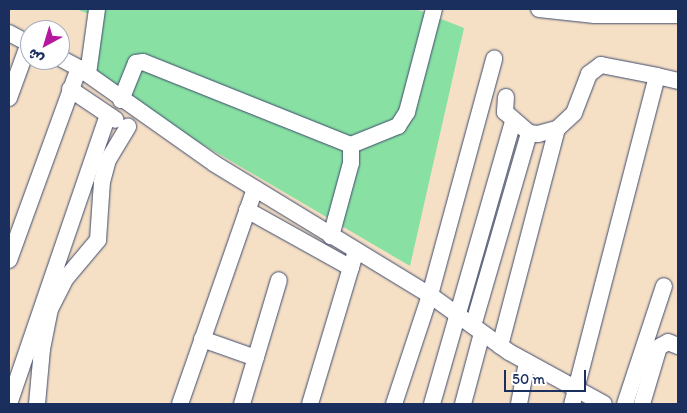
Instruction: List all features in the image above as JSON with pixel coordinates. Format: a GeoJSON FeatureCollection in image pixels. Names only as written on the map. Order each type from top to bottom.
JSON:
{"type":"FeatureCollection","features":[{"type":"Feature","properties":{"kind":"street"},"geometry":{"type":"LineString","coordinates":[[9,260],[14,232],[70,89],[84,71],[97,9]]}},
{"type":"Feature","properties":{"kind":"street"},"geometry":{"type":"LineString","coordinates":[[121,100],[136,63],[143,62],[351,145],[398,126],[407,112],[434,9]]}},
{"type":"Feature","properties":{"kind":"street"},"geometry":{"type":"LineString","coordinates":[[539,9],[595,16],[678,15]]}},
{"type":"Feature","properties":{"kind":"street"},"geometry":{"type":"LineString","coordinates":[[394,404],[430,295],[494,59]]}},
{"type":"Feature","properties":{"kind":"street"},"geometry":{"type":"LineString","coordinates":[[70,63],[84,71],[121,100],[255,189],[430,295],[458,317],[527,362],[574,397],[597,403]]}},
{"type":"Feature","properties":{"kind":"street"},"geometry":{"type":"LineString","coordinates":[[500,346],[557,129],[574,113],[588,74],[601,65],[678,81]]}},
{"type":"Feature","properties":{"kind":"street"},"geometry":{"type":"LineString","coordinates":[[9,98],[20,68]]}},
{"type":"Feature","properties":{"kind":"street"},"geometry":{"type":"LineString","coordinates":[[574,397],[657,76]]}},
{"type":"Feature","properties":{"kind":"street"},"geometry":{"type":"LineString","coordinates":[[37,404],[42,349],[50,309],[66,278],[83,261],[98,240],[102,182],[108,160],[132,131],[70,89]]}},
{"type":"Feature","properties":{"kind":"street"},"geometry":{"type":"LineString","coordinates":[[506,97],[505,112],[513,122],[529,133],[557,129]]}},
{"type":"Feature","properties":{"kind":"street"},"geometry":{"type":"LineString","coordinates":[[9,404],[108,115]]}},
{"type":"Feature","properties":{"kind":"street"},"geometry":{"type":"LineString","coordinates":[[432,404],[513,122]]}},
{"type":"Feature","properties":{"kind":"street"},"geometry":{"type":"LineString","coordinates":[[463,404],[477,329],[529,133]]}},
{"type":"Feature","properties":{"kind":"street"},"geometry":{"type":"LineString","coordinates":[[332,236],[351,163],[351,145]]}},
{"type":"Feature","properties":{"kind":"street"},"geometry":{"type":"LineString","coordinates":[[180,404],[255,189]]}},
{"type":"Feature","properties":{"kind":"street"},"geometry":{"type":"LineString","coordinates":[[247,210],[351,268]]}},
{"type":"Feature","properties":{"kind":"street"},"geometry":{"type":"LineString","coordinates":[[62,250],[83,261]]}},
{"type":"Feature","properties":{"kind":"street"},"geometry":{"type":"LineString","coordinates":[[310,404],[356,251]]}},
{"type":"Feature","properties":{"kind":"street"},"geometry":{"type":"LineString","coordinates":[[242,404],[279,280]]}},
{"type":"Feature","properties":{"kind":"street"},"geometry":{"type":"LineString","coordinates":[[625,404],[664,286]]}},
{"type":"Feature","properties":{"kind":"street"},"geometry":{"type":"LineString","coordinates":[[202,339],[256,358]]}},
{"type":"Feature","properties":{"kind":"street"},"geometry":{"type":"LineString","coordinates":[[642,404],[659,346],[668,342],[678,346]]}},
{"type":"Feature","properties":{"kind":"street"},"geometry":{"type":"LineString","coordinates":[[519,404],[527,362]]}},
{"type":"Feature","properties":{"kind":"green space"},"geometry":{"type":"Polygon","coordinates":[[[76,9],[416,9],[464,28],[410,266],[79,72],[92,15],[76,9]]]}}]}
